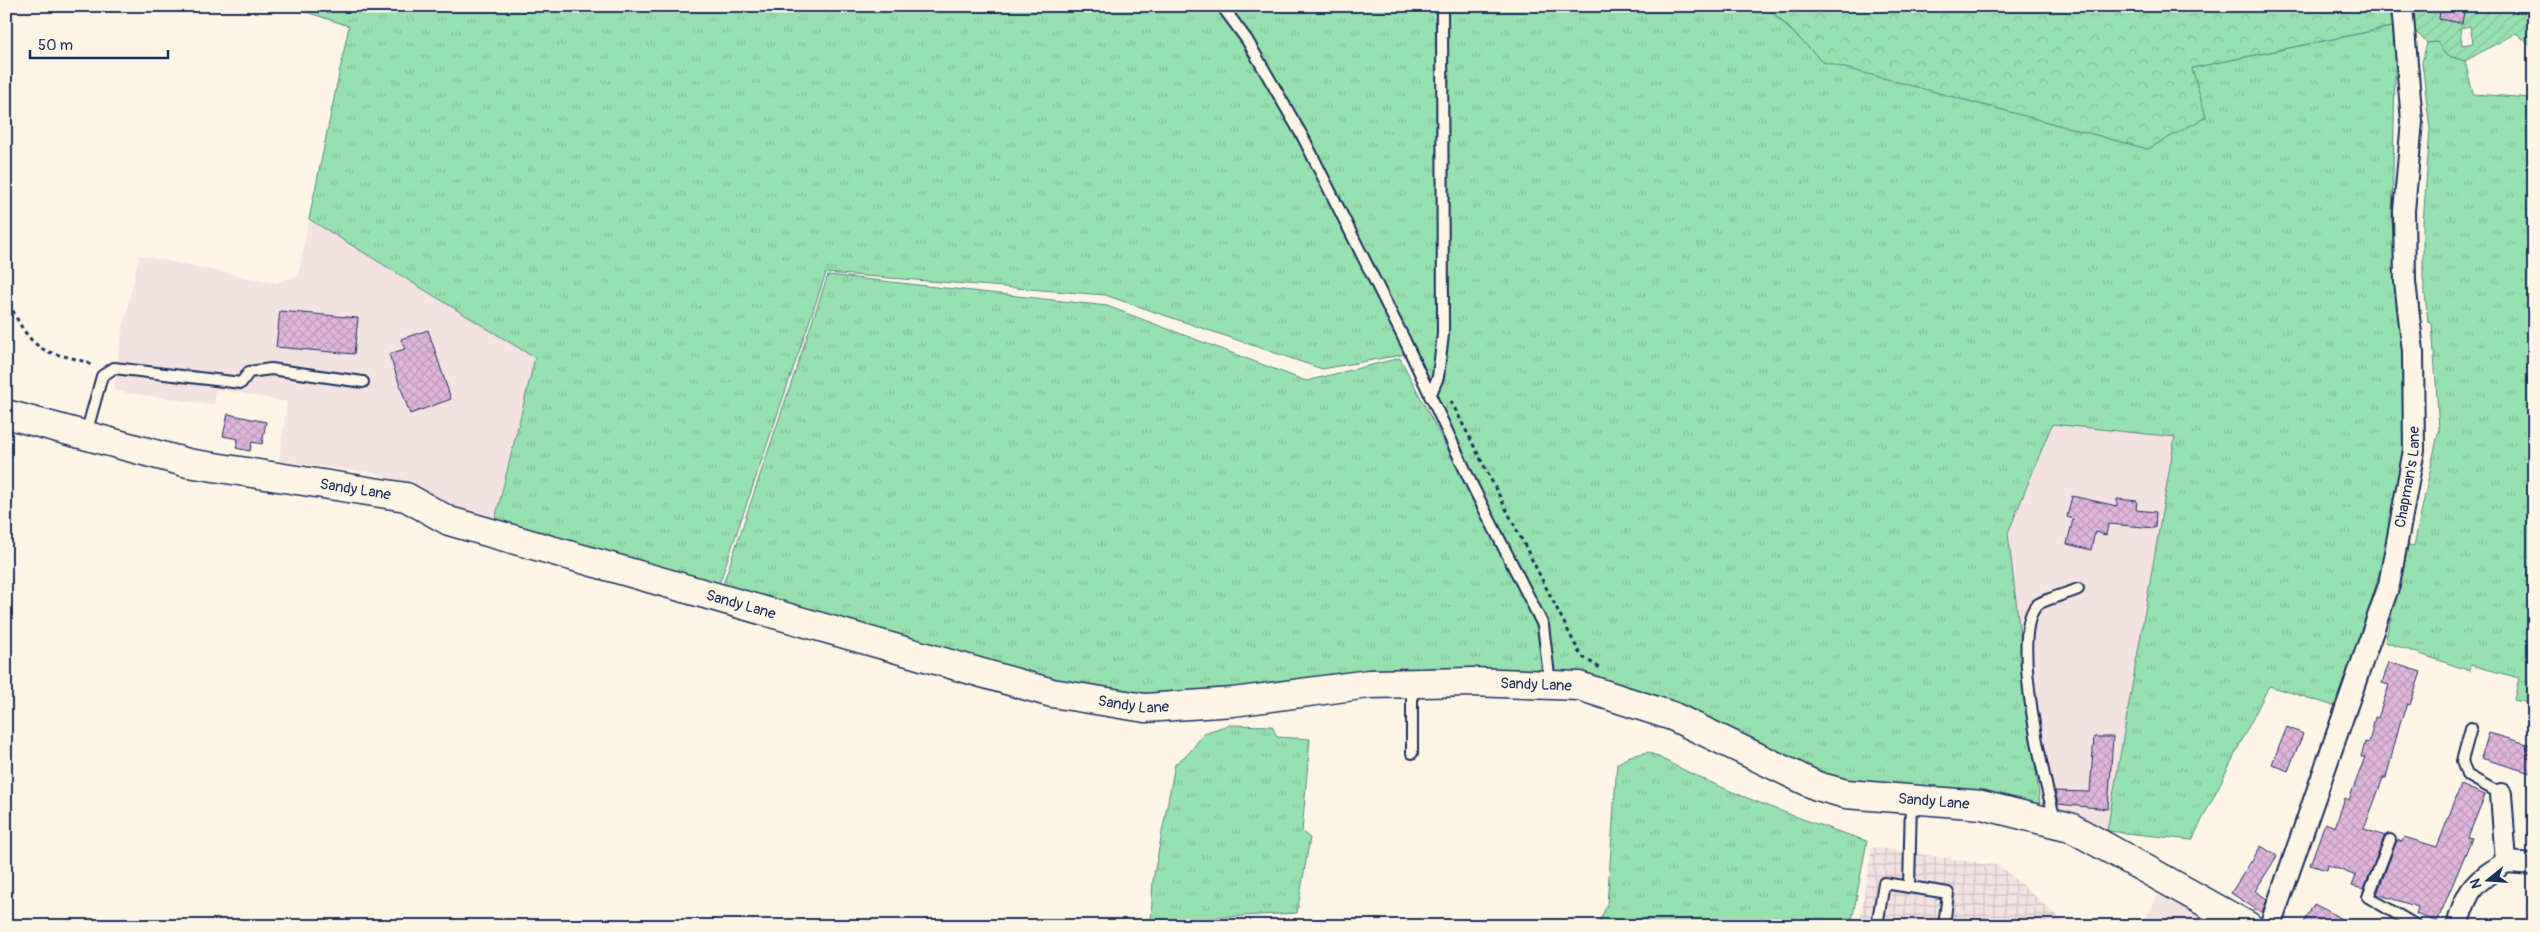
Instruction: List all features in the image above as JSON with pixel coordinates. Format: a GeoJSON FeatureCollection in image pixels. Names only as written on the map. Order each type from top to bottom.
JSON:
{"type":"FeatureCollection","features":[{"type":"Feature","properties":{"kind":"street","name":"Chapman's Lane"},"geometry":{"type":"LineString","coordinates":[[2270,926],[2389,585],[2414,450],[2414,350],[2405,282],[2404,211],[2412,121],[2402,6]]}},
{"type":"Feature","properties":{"kind":"street","name":"Sandy Lane"},"geometry":{"type":"LineString","coordinates":[[6,414],[188,463],[406,497],[449,521],[1052,693],[1146,708],[1233,702],[1369,684],[1473,682],[1579,686],[1672,716],[1817,786],[1846,794],[1982,804],[2070,827],[2248,926]]}},
{"type":"Feature","properties":{"kind":"street"},"geometry":{"type":"LineString","coordinates":[[2501,794],[2506,862]]}},
{"type":"Feature","properties":{"kind":"street"},"geometry":{"type":"LineString","coordinates":[[2457,926],[2466,896],[2484,876],[2506,862],[2534,864]]}},
{"type":"Feature","properties":{"kind":"lane"},"geometry":{"type":"LineString","coordinates":[[1222,6],[1247,40],[1304,138],[1472,486],[1543,625],[1550,685]]}},
{"type":"Feature","properties":{"kind":"lane"},"geometry":{"type":"LineString","coordinates":[[1430,396],[1438,377],[1443,324],[1442,6]]}},
{"type":"Feature","properties":{"kind":"lane"},"geometry":{"type":"LineString","coordinates":[[86,435],[102,376],[114,368],[241,383],[249,372],[271,369],[363,382]]}},
{"type":"Feature","properties":{"kind":"lane"},"geometry":{"type":"LineString","coordinates":[[2056,823],[2035,728],[2027,654],[2028,618],[2038,604],[2078,589]]}},
{"type":"Feature","properties":{"kind":"lane"},"geometry":{"type":"LineString","coordinates":[[1412,684],[1412,753]]}},
{"type":"Feature","properties":{"kind":"lane"},"geometry":{"type":"LineString","coordinates":[[2470,728],[2462,761],[2467,775],[2501,794]]}},
{"type":"Feature","properties":{"kind":"lane"},"geometry":{"type":"LineString","coordinates":[[1909,887],[1911,800]]}},
{"type":"Feature","properties":{"kind":"lane"},"geometry":{"type":"LineString","coordinates":[[2390,840],[2368,897],[2418,926]]}},
{"type":"Feature","properties":{"kind":"lane"},"geometry":{"type":"LineString","coordinates":[[1877,926],[1884,883],[1948,893],[1944,926]]}},
{"type":"Feature","properties":{"kind":"path"},"geometry":{"type":"LineString","coordinates":[[6,296],[21,327],[32,340],[48,352],[88,363],[102,376]]}},
{"type":"Feature","properties":{"kind":"path"},"geometry":{"type":"LineString","coordinates":[[1438,377],[1581,656],[1606,671]]}},
{"type":"Feature","properties":{"kind":"shaded area"},"geometry":{"type":"Polygon","coordinates":[[[309,219],[535,358],[494,524],[376,473],[279,461],[287,402],[217,389],[214,405],[114,391],[119,347],[139,255],[276,283],[298,275],[309,219]]]}},
{"type":"Feature","properties":{"kind":"shaded area"},"geometry":{"type":"Polygon","coordinates":[[[2052,424],[2176,437],[2107,831],[2040,805],[2008,533],[2052,424]]]}},
{"type":"Feature","properties":{"kind":"shaded area"},"geometry":{"type":"Polygon","coordinates":[[[1872,847],[2000,866],[2069,926],[1859,926],[1872,847]]]}},
{"type":"Feature","properties":{"kind":"shaded area"},"geometry":{"type":"Polygon","coordinates":[[[2158,895],[2226,926],[2142,926],[2158,895]]]}},
{"type":"Feature","properties":{"kind":"green space"},"geometry":{"type":"Polygon","coordinates":[[[288,6],[1765,6],[1824,62],[2191,68],[2396,26],[2392,222],[2414,450],[2341,708],[2269,686],[2192,840],[2107,831],[2175,437],[2052,424],[2008,533],[2040,805],[1846,792],[1553,678],[1546,622],[1412,353],[1322,369],[1105,295],[826,273],[716,593],[494,524],[535,358],[309,219],[349,26],[288,6]]]}},
{"type":"Feature","properties":{"kind":"green space"},"geometry":{"type":"Polygon","coordinates":[[[1767,6],[2389,6],[2396,26],[2192,68],[2206,117],[2148,149],[1823,62],[1767,6]]]}},
{"type":"Feature","properties":{"kind":"green space"},"geometry":{"type":"Polygon","coordinates":[[[2412,6],[2441,6],[2439,19],[2462,23],[2465,6],[2534,6],[2534,49],[2516,33],[2465,61],[2446,55],[2437,42],[2427,43],[2414,30],[2412,6]],[[2470,26],[2460,28],[2462,45],[2473,43],[2470,26]]]}},
{"type":"Feature","properties":{"kind":"green space"},"geometry":{"type":"Polygon","coordinates":[[[2437,42],[2446,55],[2465,61],[2473,94],[2532,98],[2534,50],[2534,704],[2514,700],[2519,678],[2471,665],[2470,671],[2385,642],[2408,545],[2414,546],[2439,429],[2432,323],[2428,322],[2423,277],[2423,224],[2430,129],[2422,62],[2427,43],[2437,42]]]}},
{"type":"Feature","properties":{"kind":"green space"},"geometry":{"type":"Polygon","coordinates":[[[828,275],[1107,306],[1306,381],[1400,358],[1539,625],[1544,680],[1145,706],[719,596],[828,275]]]}},
{"type":"Feature","properties":{"kind":"green space"},"geometry":{"type":"Polygon","coordinates":[[[1228,725],[1272,726],[1277,737],[1310,739],[1302,832],[1310,838],[1297,913],[1151,921],[1153,880],[1175,764],[1190,752],[1204,733],[1228,725]]]}},
{"type":"Feature","properties":{"kind":"green space"},"geometry":{"type":"Polygon","coordinates":[[[1649,752],[1729,790],[1811,822],[1867,841],[1851,926],[1597,926],[1607,905],[1617,764],[1630,756],[1649,752]]]}},
{"type":"Feature","properties":{"kind":"building"},"geometry":{"type":"Polygon","coordinates":[[[2441,6],[2465,6],[2462,23],[2439,19],[2441,6]]]}},
{"type":"Feature","properties":{"kind":"building"},"geometry":{"type":"Polygon","coordinates":[[[280,311],[358,318],[354,354],[276,347],[280,311]]]}},
{"type":"Feature","properties":{"kind":"building"},"geometry":{"type":"Polygon","coordinates":[[[428,330],[451,399],[410,414],[389,354],[405,349],[401,339],[428,330]]]}},
{"type":"Feature","properties":{"kind":"building"},"geometry":{"type":"Polygon","coordinates":[[[228,414],[266,422],[262,444],[252,442],[250,451],[236,448],[238,439],[223,436],[228,414]]]}},
{"type":"Feature","properties":{"kind":"building"},"geometry":{"type":"Polygon","coordinates":[[[2072,496],[2117,506],[2117,499],[2137,501],[2136,510],[2156,512],[2155,528],[2108,524],[2106,535],[2095,532],[2091,550],[2067,544],[2073,519],[2067,517],[2072,496]]]}},
{"type":"Feature","properties":{"kind":"building"},"geometry":{"type":"Polygon","coordinates":[[[2389,662],[2421,672],[2410,705],[2407,704],[2400,723],[2386,778],[2383,778],[2364,829],[2385,836],[2364,889],[2352,886],[2356,876],[2328,865],[2327,870],[2310,865],[2325,823],[2335,827],[2345,798],[2349,800],[2365,757],[2361,757],[2365,742],[2369,743],[2375,717],[2378,718],[2389,685],[2382,683],[2389,662]]]}},
{"type":"Feature","properties":{"kind":"building"},"geometry":{"type":"Polygon","coordinates":[[[2287,727],[2303,734],[2288,771],[2272,764],[2287,727]]]}},
{"type":"Feature","properties":{"kind":"building"},"geometry":{"type":"Polygon","coordinates":[[[2489,733],[2534,746],[2534,774],[2481,758],[2489,733]]]}},
{"type":"Feature","properties":{"kind":"building"},"geometry":{"type":"Polygon","coordinates":[[[2094,737],[2113,737],[2108,809],[2058,804],[2055,791],[2090,792],[2094,737]]]}},
{"type":"Feature","properties":{"kind":"building"},"geometry":{"type":"Polygon","coordinates":[[[2461,785],[2485,795],[2468,837],[2472,838],[2437,922],[2416,914],[2418,907],[2377,894],[2397,840],[2402,842],[2404,837],[2437,847],[2461,785]]]}},
{"type":"Feature","properties":{"kind":"building"},"geometry":{"type":"Polygon","coordinates":[[[2261,846],[2277,856],[2255,891],[2267,899],[2262,913],[2231,893],[2261,846]]]}},
{"type":"Feature","properties":{"kind":"building"},"geometry":{"type":"Polygon","coordinates":[[[2314,904],[2328,911],[2353,926],[2302,926],[2314,904]]]}}]}
